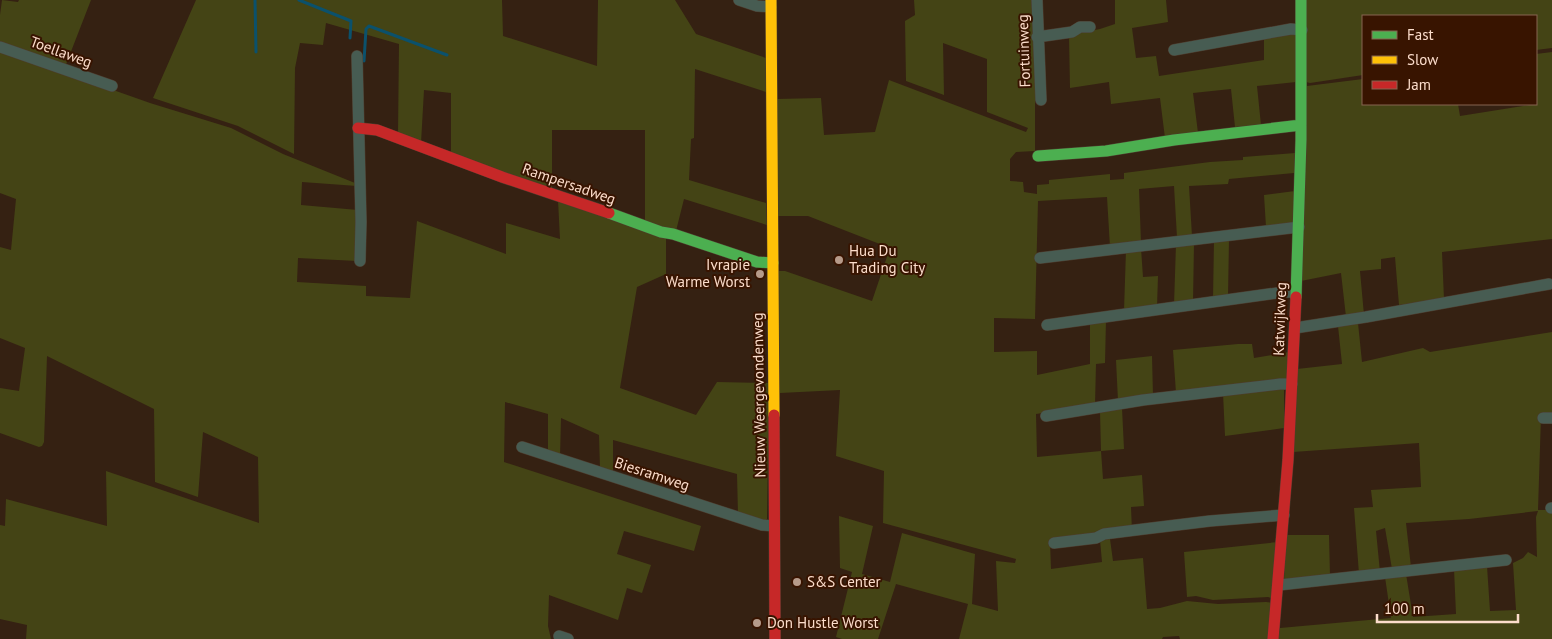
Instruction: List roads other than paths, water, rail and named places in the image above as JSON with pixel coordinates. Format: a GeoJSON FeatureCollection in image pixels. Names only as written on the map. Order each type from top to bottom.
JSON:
{"type":"FeatureCollection","features":[{"type":"Feature","properties":{"kind":"street"},"geometry":{"type":"LineString","coordinates":[[739,0],[757,6],[771,3]]}},
{"type":"Feature","properties":{"kind":"street","name":"Fortuinweg"},"geometry":{"type":"LineString","coordinates":[[1037,0],[1041,100]]}},
{"type":"Feature","properties":{"kind":"street","name":"Katwijkweg"},"geometry":{"type":"LineString","coordinates":[[1273,639],[1284,515],[1295,328],[1301,125],[1301,0]]}},
{"type":"Feature","properties":{"kind":"street","name":"Nieuw Weergevondenweg"},"geometry":{"type":"LineString","coordinates":[[771,3],[775,639]]}},
{"type":"Feature","properties":{"kind":"street"},"geometry":{"type":"LineString","coordinates":[[1038,37],[1072,32],[1080,27],[1090,26]]}},
{"type":"Feature","properties":{"kind":"street"},"geometry":{"type":"LineString","coordinates":[[1174,50],[1291,29],[1302,30]]}},
{"type":"Feature","properties":{"kind":"street","name":"Toellaweg"},"geometry":{"type":"LineString","coordinates":[[0,47],[112,86]]}},
{"type":"Feature","properties":{"kind":"street"},"geometry":{"type":"LineString","coordinates":[[357,56],[361,222],[360,261]]}},
{"type":"Feature","properties":{"kind":"street"},"geometry":{"type":"LineString","coordinates":[[1038,156],[1106,151],[1174,140],[1301,125]]}},
{"type":"Feature","properties":{"kind":"street","name":"Rampersadweg"},"geometry":{"type":"LineString","coordinates":[[358,128],[377,130],[502,178],[562,196],[661,232],[673,234],[757,262],[773,263]]}},
{"type":"Feature","properties":{"kind":"street"},"geometry":{"type":"LineString","coordinates":[[1040,258],[1299,227]]}},
{"type":"Feature","properties":{"kind":"street"},"geometry":{"type":"LineString","coordinates":[[1295,328],[1549,284]]}},
{"type":"Feature","properties":{"kind":"street"},"geometry":{"type":"LineString","coordinates":[[1047,325],[1284,292],[1296,292]]}},
{"type":"Feature","properties":{"kind":"street"},"geometry":{"type":"LineString","coordinates":[[1046,416],[1190,394],[1292,384]]}},
{"type":"Feature","properties":{"kind":"street","name":"Biesramweg"},"geometry":{"type":"LineString","coordinates":[[522,447],[762,525],[774,526]]}},
{"type":"Feature","properties":{"kind":"street"},"geometry":{"type":"LineString","coordinates":[[1054,543],[1096,538],[1104,534],[1144,529],[1284,515]]}},
{"type":"Feature","properties":{"kind":"street"},"geometry":{"type":"LineString","coordinates":[[1279,585],[1506,560]]}},
{"type":"Feature","properties":{"kind":"waterway"},"geometry":{"type":"LineString","coordinates":[[255,0],[256,52]]}},
{"type":"Feature","properties":{"kind":"waterway"},"geometry":{"type":"LineString","coordinates":[[299,0],[351,21],[350,38]]}},
{"type":"Feature","properties":{"kind":"waterway"},"geometry":{"type":"LineString","coordinates":[[364,61],[366,29],[369,26],[447,55]]}},
{"type":"Feature","properties":{"kind":"place","name":"Hua Du Trading City"},"geometry":{"type":"Point","coordinates":[839,260]}},
{"type":"Feature","properties":{"kind":"place","name":"Ivrapie Warme Worst"},"geometry":{"type":"Point","coordinates":[760,274]}},
{"type":"Feature","properties":{"kind":"place","name":"S&S Center"},"geometry":{"type":"Point","coordinates":[797,582]}},
{"type":"Feature","properties":{"kind":"place","name":"Don Hustle Worst"},"geometry":{"type":"Point","coordinates":[757,623]}}]}
